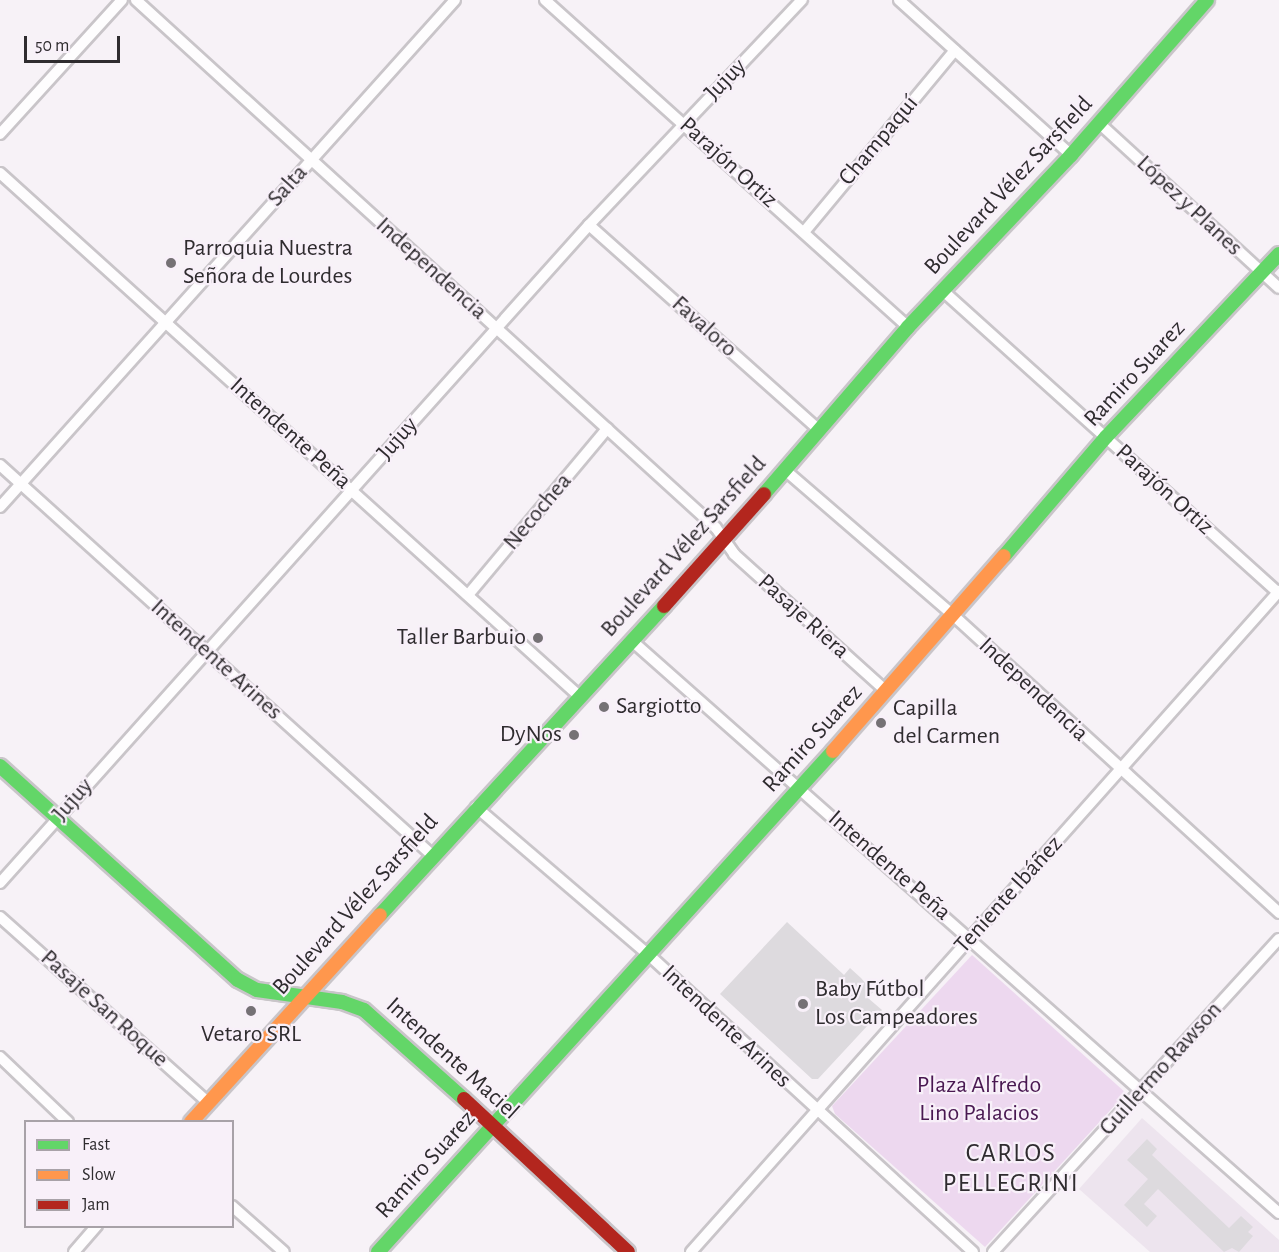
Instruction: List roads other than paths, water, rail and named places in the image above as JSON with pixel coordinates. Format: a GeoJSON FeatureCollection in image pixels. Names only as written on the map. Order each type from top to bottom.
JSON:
{"type":"FeatureCollection","features":[{"type":"Feature","properties":{"kind":"street"},"geometry":{"type":"LineString","coordinates":[[0,134],[122,0]]}},
{"type":"Feature","properties":{"kind":"street","name":"Independencia"},"geometry":{"type":"LineString","coordinates":[[136,0],[716,528],[724,540]]}},
{"type":"Feature","properties":{"kind":"street","name":"Salta"},"geometry":{"type":"LineString","coordinates":[[0,507],[455,0]]}},
{"type":"Feature","properties":{"kind":"street","name":"Parajón Ortiz"},"geometry":{"type":"LineString","coordinates":[[545,0],[908,327]]}},
{"type":"Feature","properties":{"kind":"street","name":"Jujuy"},"geometry":{"type":"LineString","coordinates":[[0,883],[205,651],[353,491],[495,327],[684,123],[802,0]]}},
{"type":"Feature","properties":{"kind":"street"},"geometry":{"type":"LineString","coordinates":[[899,0],[1071,155]]}},
{"type":"Feature","properties":{"kind":"street","name":"Boulevard Vélez Sarsfield"},"geometry":{"type":"LineString","coordinates":[[192,1120],[476,807],[724,540],[908,327],[1071,155],[1207,0]]}},
{"type":"Feature","properties":{"kind":"street","name":"Champaquí"},"geometry":{"type":"LineString","coordinates":[[804,232],[955,50]]}},
{"type":"Feature","properties":{"kind":"street","name":"López y Planes"},"geometry":{"type":"LineString","coordinates":[[1099,123],[1279,288]]}},
{"type":"Feature","properties":{"kind":"street","name":"Intendente Peña"},"geometry":{"type":"LineString","coordinates":[[0,173],[579,696]]}},
{"type":"Feature","properties":{"kind":"street","name":"Favaloro"},"geometry":{"type":"LineString","coordinates":[[589,225],[819,430]]}},
{"type":"Feature","properties":{"kind":"street","name":"Ramiro Suarez"},"geometry":{"type":"LineString","coordinates":[[378,1252],[650,956],[886,692],[1106,437],[1279,254]]}},
{"type":"Feature","properties":{"kind":"street","name":"Parajón Ortiz"},"geometry":{"type":"LineString","coordinates":[[942,290],[1279,592]]}},
{"type":"Feature","properties":{"kind":"street","name":"Necochea"},"geometry":{"type":"LineString","coordinates":[[468,595],[608,429]]}},
{"type":"Feature","properties":{"kind":"street","name":"Intendente Arines"},"geometry":{"type":"LineString","coordinates":[[0,465],[432,855]]}},
{"type":"Feature","properties":{"kind":"street","name":"Independencia"},"geometry":{"type":"LineString","coordinates":[[785,470],[953,615],[1120,771],[1279,913]]}},
{"type":"Feature","properties":{"kind":"street","name":"Pasaje Riera"},"geometry":{"type":"LineString","coordinates":[[724,540],[886,692]]}},
{"type":"Feature","properties":{"kind":"street","name":"Teniente Ibáñez"},"geometry":{"type":"LineString","coordinates":[[691,1252],[1279,592]]}},
{"type":"Feature","properties":{"kind":"street","name":"Intendente Peña"},"geometry":{"type":"LineString","coordinates":[[631,640],[971,938],[1279,1213]]}},
{"type":"Feature","properties":{"kind":"street","name":"Intendente Maciel"},"geometry":{"type":"LineString","coordinates":[[0,766],[238,980],[257,990],[364,1010],[628,1252]]}},
{"type":"Feature","properties":{"kind":"street","name":"Intendente Arines"},"geometry":{"type":"LineString","coordinates":[[476,807],[650,956],[817,1112],[973,1252]]}},
{"type":"Feature","properties":{"kind":"street","name":"Pasaje San Roque"},"geometry":{"type":"LineString","coordinates":[[0,917],[208,1102]]}},
{"type":"Feature","properties":{"kind":"street","name":"Guillermo Rawson"},"geometry":{"type":"LineString","coordinates":[[993,1252],[1279,939]]}},
{"type":"Feature","properties":{"kind":"street"},"geometry":{"type":"LineString","coordinates":[[0,1057],[66,1120]]}},
{"type":"Feature","properties":{"kind":"street"},"geometry":{"type":"LineString","coordinates":[[234,1208],[284,1252]]}},
{"type":"Feature","properties":{"kind":"street"},"geometry":{"type":"LineString","coordinates":[[74,1252],[95,1228]]}},
{"type":"Feature","properties":{"kind":"place","name":"Parroquia Nuestra Señora de Lourdes"},"geometry":{"type":"Point","coordinates":[171,263]}},
{"type":"Feature","properties":{"kind":"place","name":"Taller Barbuio"},"geometry":{"type":"Point","coordinates":[538,638]}},
{"type":"Feature","properties":{"kind":"place","name":"Sargiotto"},"geometry":{"type":"Point","coordinates":[604,707]}},
{"type":"Feature","properties":{"kind":"place","name":"Capilla del Carmen"},"geometry":{"type":"Point","coordinates":[881,723]}},
{"type":"Feature","properties":{"kind":"place","name":"DyNos"},"geometry":{"type":"Point","coordinates":[574,735]}},
{"type":"Feature","properties":{"kind":"place","name":"Baby Fútbol Los Campeadores"},"geometry":{"type":"Point","coordinates":[803,1004]}},
{"type":"Feature","properties":{"kind":"place","name":"Vetaro SRL"},"geometry":{"type":"Point","coordinates":[251,1011]}},
{"type":"Feature","properties":{"kind":"district","name":"CARLOS PELLEGRINI"},"geometry":{"type":"Point","coordinates":[1011,1169]}},
{"type":"Feature","properties":{"kind":"park label","name":"Plaza Alfredo Lino Palacios"},"geometry":{"type":"Point","coordinates":[979,1100]}}]}
